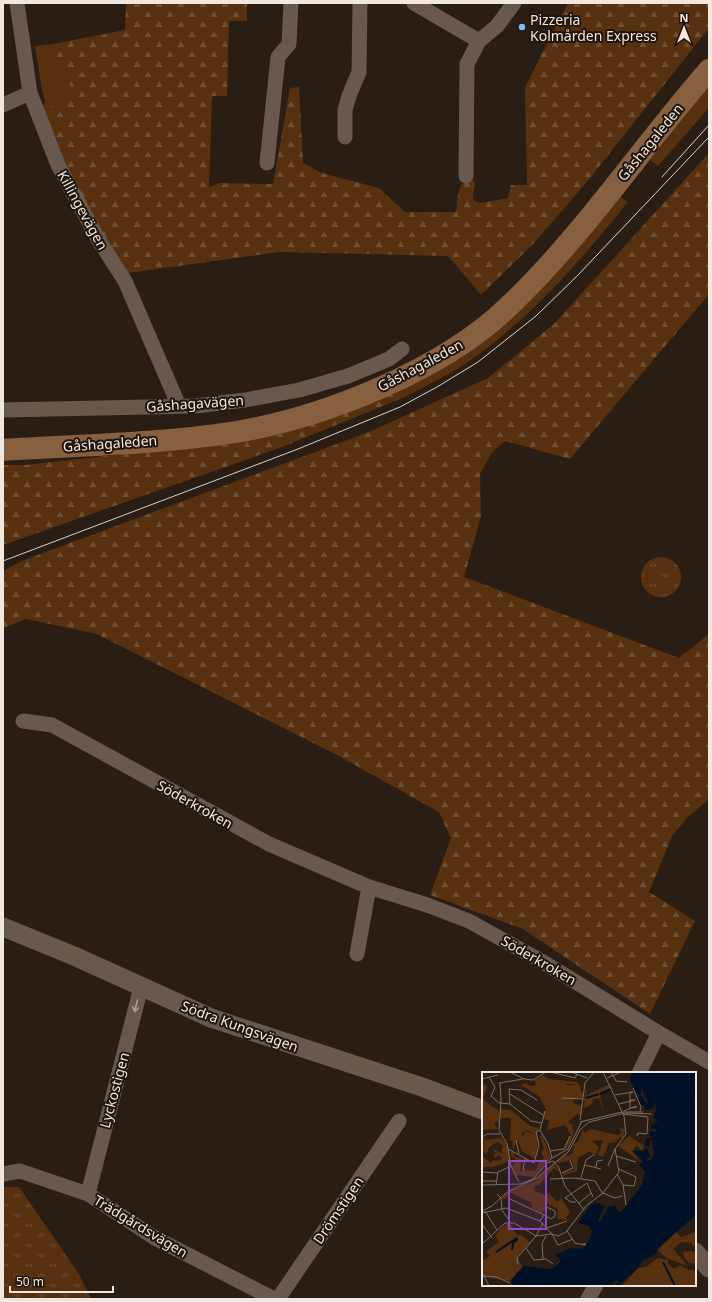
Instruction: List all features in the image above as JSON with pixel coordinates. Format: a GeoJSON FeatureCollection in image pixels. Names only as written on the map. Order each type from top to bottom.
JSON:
{"type":"FeatureCollection","features":[{"type":"Feature","properties":{"kind":"main road","name":"Gåshagaleden"},"geometry":{"type":"LineString","coordinates":[[3,450],[206,436],[266,425],[359,396],[408,375],[454,349],[507,309],[549,266],[595,212],[669,117],[709,70]]}},
{"type":"Feature","properties":{"kind":"main road","name":"Gåshagaleden"},"geometry":{"type":"LineString","coordinates":[[3,446],[41,448]]}},
{"type":"Feature","properties":{"kind":"street","name":"Killingevägen"},"geometry":{"type":"LineString","coordinates":[[17,3],[30,93],[58,165],[94,233],[124,281],[179,406]]}},
{"type":"Feature","properties":{"kind":"street"},"geometry":{"type":"LineString","coordinates":[[267,162],[278,57],[289,44],[291,3]]}},
{"type":"Feature","properties":{"kind":"street"},"geometry":{"type":"LineString","coordinates":[[345,137],[346,110],[349,96],[359,72],[360,3]]}},
{"type":"Feature","properties":{"kind":"street"},"geometry":{"type":"LineString","coordinates":[[414,3],[479,41]]}},
{"type":"Feature","properties":{"kind":"street"},"geometry":{"type":"LineString","coordinates":[[466,176],[467,64],[479,41],[497,26],[514,3]]}},
{"type":"Feature","properties":{"kind":"street"},"geometry":{"type":"LineString","coordinates":[[3,105],[30,93]]}},
{"type":"Feature","properties":{"kind":"street","name":"Gåshagavägen"},"geometry":{"type":"LineString","coordinates":[[3,410],[215,405],[325,383],[389,359],[402,349]]}},
{"type":"Feature","properties":{"kind":"street","name":"Söderkroken"},"geometry":{"type":"LineString","coordinates":[[23,721],[52,725],[269,844],[369,887],[427,905],[469,921],[543,962],[709,1062]]}},
{"type":"Feature","properties":{"kind":"street"},"geometry":{"type":"LineString","coordinates":[[357,954],[369,887]]}},
{"type":"Feature","properties":{"kind":"street","name":"Södra Kungsvägen"},"geometry":{"type":"LineString","coordinates":[[3,927],[74,956],[211,1018],[422,1087],[482,1110]]}},
{"type":"Feature","properties":{"kind":"street","name":"Lyckostigen"},"geometry":{"type":"LineString","coordinates":[[88,1194],[141,987]]}},
{"type":"Feature","properties":{"kind":"street"},"geometry":{"type":"LineString","coordinates":[[640,1072],[659,1033]]}},
{"type":"Feature","properties":{"kind":"street","name":"Drömstigen"},"geometry":{"type":"LineString","coordinates":[[278,1299],[398,1121]]}},
{"type":"Feature","properties":{"kind":"street","name":"Trädgårdsvägen"},"geometry":{"type":"LineString","coordinates":[[4,1172],[20,1171],[88,1194],[156,1238],[274,1299]]}},
{"type":"Feature","properties":{"kind":"street"},"geometry":{"type":"LineString","coordinates":[[696,1253],[709,1268]]}},
{"type":"Feature","properties":{"kind":"street"},"geometry":{"type":"LineString","coordinates":[[588,1299],[595,1286]]}},
{"type":"Feature","properties":{"kind":"green space"},"geometry":{"type":"Polygon","coordinates":[[[126,3],[247,3],[247,21],[229,21],[227,96],[212,96],[209,187],[219,183],[273,184],[290,88],[299,87],[303,163],[322,173],[379,188],[405,212],[456,212],[460,188],[465,181],[470,179],[475,182],[473,196],[474,201],[481,203],[508,198],[511,185],[527,185],[525,87],[568,3],[709,3],[709,28],[586,183],[534,243],[481,295],[448,256],[279,252],[128,273],[76,191],[44,111],[72,91],[52,44],[125,30],[126,3]]]}},
{"type":"Feature","properties":{"kind":"green space"},"geometry":{"type":"Polygon","coordinates":[[[52,44],[72,91],[44,111],[43,105],[45,102],[35,46],[52,44]]]}},
{"type":"Feature","properties":{"kind":"green space"},"geometry":{"type":"Polygon","coordinates":[[[709,86],[709,108],[658,166],[650,160],[709,86]]]}},
{"type":"Feature","properties":{"kind":"green space"},"geometry":{"type":"Polygon","coordinates":[[[709,153],[709,294],[570,459],[505,441],[493,451],[480,474],[481,516],[464,577],[679,658],[709,634],[709,799],[688,817],[672,836],[649,892],[695,921],[650,1014],[523,929],[430,895],[451,838],[439,812],[337,755],[97,634],[26,619],[3,628],[3,571],[24,560],[369,432],[488,378],[554,324],[709,153]]]}},
{"type":"Feature","properties":{"kind":"green space"},"geometry":{"type":"Polygon","coordinates":[[[619,196],[628,202],[574,266],[515,325],[471,360],[447,375],[405,397],[404,388],[619,196]]]}},
{"type":"Feature","properties":{"kind":"green space"},"geometry":{"type":"Polygon","coordinates":[[[404,388],[405,397],[282,447],[3,545],[3,465],[25,465],[204,445],[404,388]]]}},
{"type":"Feature","properties":{"kind":"green space"},"geometry":{"type":"Polygon","coordinates":[[[665,557],[672,560],[678,566],[681,577],[680,585],[672,594],[665,597],[657,597],[650,594],[642,585],[641,573],[644,566],[653,558],[665,557]]]}},
{"type":"Feature","properties":{"kind":"green space"},"geometry":{"type":"Polygon","coordinates":[[[3,1187],[19,1187],[79,1274],[91,1299],[3,1299],[3,1187]]]}},
{"type":"Feature","properties":{"kind":"tram line"},"geometry":{"type":"LineString","coordinates":[[662,177],[709,125]]}},
{"type":"Feature","properties":{"kind":"tram line"},"geometry":{"type":"LineString","coordinates":[[3,561],[298,449],[400,407],[437,387],[478,362],[536,316],[578,275],[709,137]]}},
{"type":"Feature","properties":{"kind":"place","name":"Pizzeria Kolmården Express"},"geometry":{"type":"Point","coordinates":[522,27]}}]}
